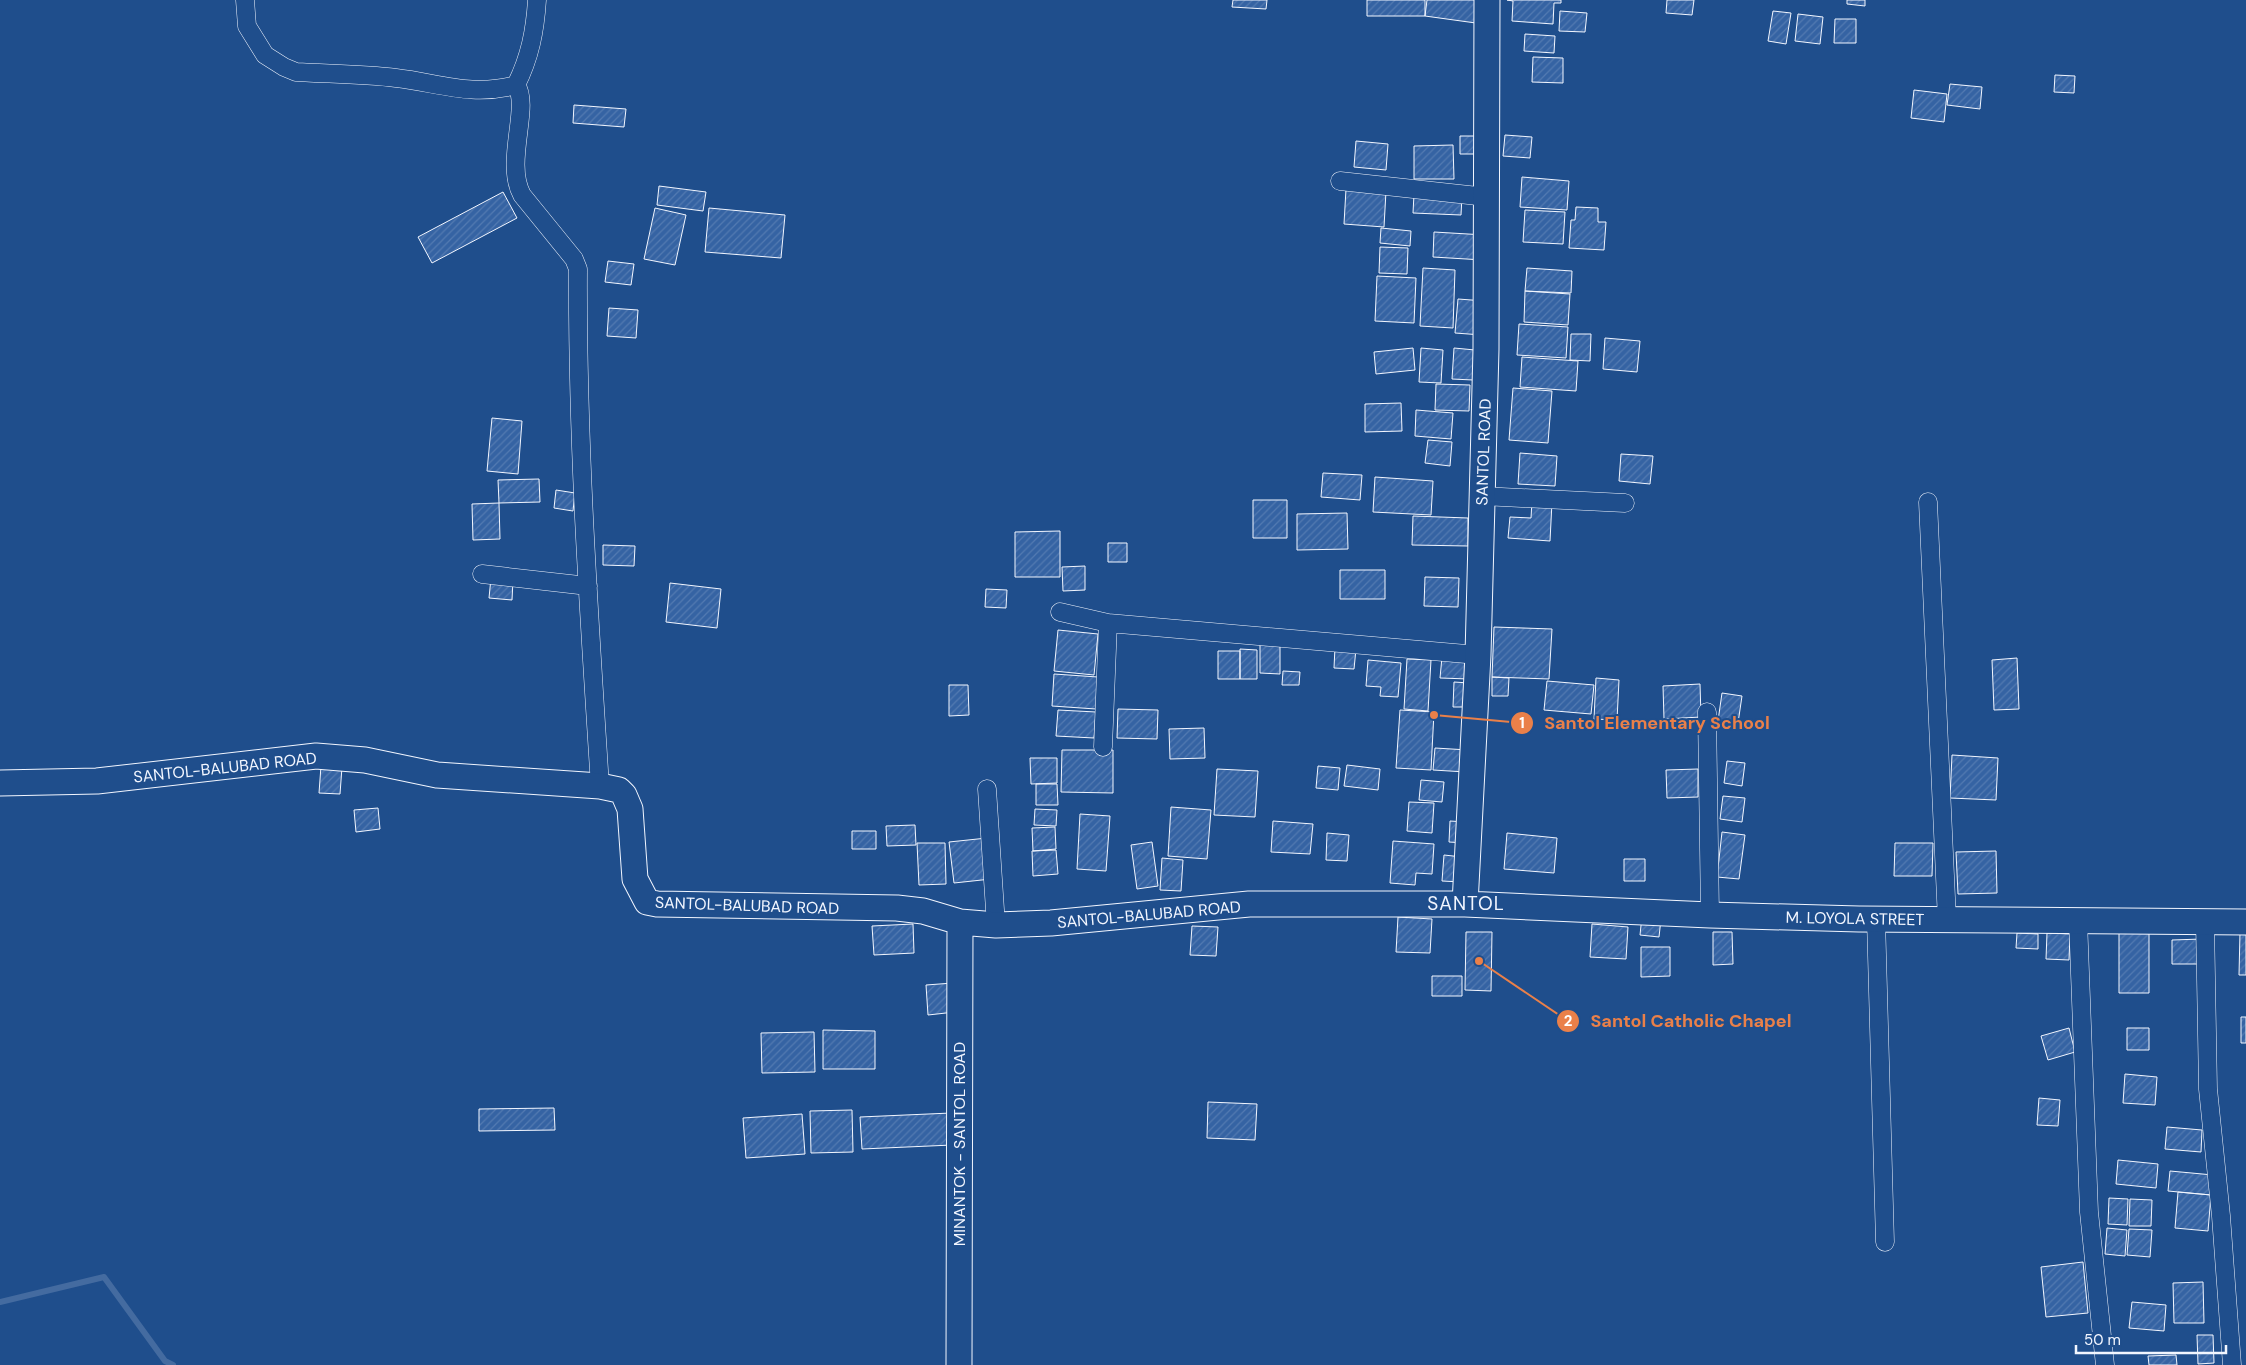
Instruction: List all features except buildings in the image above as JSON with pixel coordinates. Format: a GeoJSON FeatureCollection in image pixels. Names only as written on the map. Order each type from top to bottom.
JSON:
{"type":"FeatureCollection","features":[{"type":"Feature","properties":{"kind":"street"},"geometry":{"type":"LineString","coordinates":[[246,0],[247,26],[265,55],[296,72],[396,78],[470,91],[501,89],[516,85]]}},
{"type":"Feature","properties":{"kind":"street"},"geometry":{"type":"LineString","coordinates":[[536,0],[532,46],[516,85],[521,96],[515,165],[516,183],[522,195],[574,259],[578,269],[578,357],[588,586],[600,786]]}},
{"type":"Feature","properties":{"kind":"street","name":"SANTOL ROAD"},"geometry":{"type":"LineString","coordinates":[[1464,904],[1478,655],[1488,196],[1487,0]]}},
{"type":"Feature","properties":{"kind":"street"},"geometry":{"type":"LineString","coordinates":[[1340,181],[1488,196]]}},
{"type":"Feature","properties":{"kind":"street"},"geometry":{"type":"LineString","coordinates":[[1482,496],[1625,503]]}},
{"type":"Feature","properties":{"kind":"street"},"geometry":{"type":"LineString","coordinates":[[1928,502],[1947,920]]}},
{"type":"Feature","properties":{"kind":"street"},"geometry":{"type":"LineString","coordinates":[[482,574],[588,586]]}},
{"type":"Feature","properties":{"kind":"street"},"geometry":{"type":"LineString","coordinates":[[1060,612],[1108,623],[1478,655]]}},
{"type":"Feature","properties":{"kind":"street"},"geometry":{"type":"LineString","coordinates":[[1103,747],[1108,623]]}},
{"type":"Feature","properties":{"kind":"street"},"geometry":{"type":"LineString","coordinates":[[1708,712],[1710,915]]}},
{"type":"Feature","properties":{"kind":"street","name":"SANTOL-BALUBAD ROAD"},"geometry":{"type":"LineString","coordinates":[[0,783],[97,781],[316,756],[365,760],[437,775],[600,786],[619,790],[624,795],[630,809],[635,879],[647,902],[657,904],[897,908],[923,911],[960,922],[996,925],[1051,923],[1249,904],[1464,904]]}},
{"type":"Feature","properties":{"kind":"street"},"geometry":{"type":"LineString","coordinates":[[987,789],[996,925]]}},
{"type":"Feature","properties":{"kind":"street","name":"M. LOYOLA STREET"},"geometry":{"type":"LineString","coordinates":[[1464,904],[1710,915],[1876,919],[2246,922]]}},
{"type":"Feature","properties":{"kind":"street"},"geometry":{"type":"LineString","coordinates":[[1876,919],[1885,1242]]}},
{"type":"Feature","properties":{"kind":"street"},"geometry":{"type":"LineString","coordinates":[[2078,920],[2089,1212],[2105,1365]]}},
{"type":"Feature","properties":{"kind":"street","name":"MINANTOK - SANTOL ROAD"},"geometry":{"type":"LineString","coordinates":[[959,1365],[960,922]]}},
{"type":"Feature","properties":{"kind":"street"},"geometry":{"type":"LineString","coordinates":[[2205,922],[2208,1089],[2221,1216],[2232,1365]]}},
{"type":"Feature","properties":{"kind":"waterway"},"geometry":{"type":"LineString","coordinates":[[0,1302],[104,1277],[165,1361],[173,1365]]}},
{"type":"Feature","properties":{"kind":"place","name":"Santol Elementary School"},"geometry":{"type":"Point","coordinates":[1434,715]}},
{"type":"Feature","properties":{"kind":"place","name":"Santol Catholic Chapel"},"geometry":{"type":"Point","coordinates":[1479,961]}},
{"type":"Feature","properties":{"kind":"district","name":"SANTOL"},"geometry":{"type":"Point","coordinates":[1466,903]}}]}
